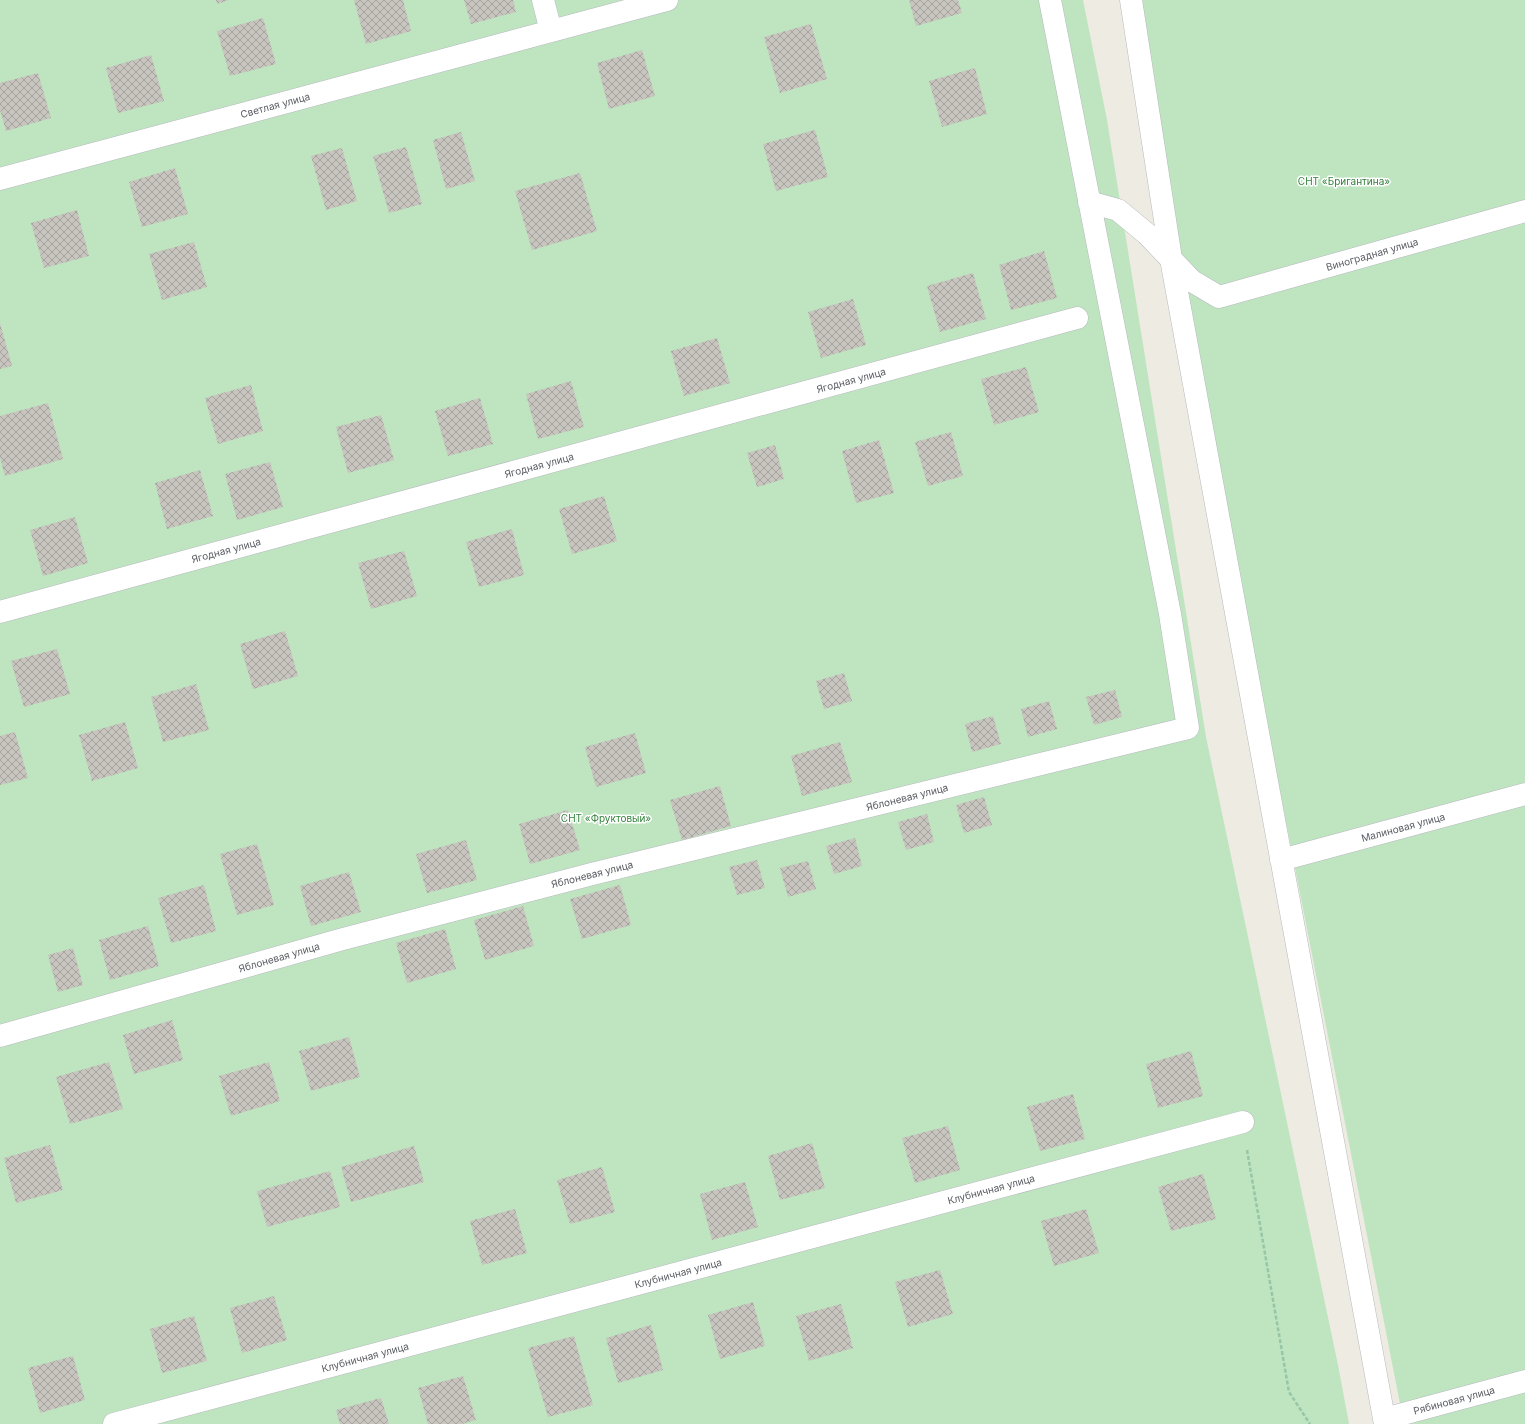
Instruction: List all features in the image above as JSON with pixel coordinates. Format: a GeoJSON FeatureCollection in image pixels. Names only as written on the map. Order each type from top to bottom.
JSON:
{"type":"FeatureCollection","features":[{"type":"Feature","properties":{"kind":"street"},"geometry":{"type":"LineString","coordinates":[[543,0],[551,31]]}},
{"type":"Feature","properties":{"kind":"street","name":"Светлая улица"},"geometry":{"type":"LineString","coordinates":[[0,179],[667,0]]}},
{"type":"Feature","properties":{"kind":"street"},"geometry":{"type":"LineString","coordinates":[[1050,0],[1090,202],[1118,210],[1147,234],[1171,259]]}},
{"type":"Feature","properties":{"kind":"street"},"geometry":{"type":"LineString","coordinates":[[1132,0],[1171,259],[1384,1422]]}},
{"type":"Feature","properties":{"kind":"street","name":"Яблоневая улица"},"geometry":{"type":"LineString","coordinates":[[0,1036],[342,939],[592,874],[1188,728],[1170,614],[1090,202]]}},
{"type":"Feature","properties":{"kind":"street","name":"Виноградная улица"},"geometry":{"type":"LineString","coordinates":[[1171,259],[1192,281],[1219,297],[1525,211]]}},
{"type":"Feature","properties":{"kind":"street","name":"Ягодная улица"},"geometry":{"type":"LineString","coordinates":[[0,612],[1078,318]]}},
{"type":"Feature","properties":{"kind":"street","name":"Малиновая улица"},"geometry":{"type":"LineString","coordinates":[[1281,860],[1525,794]]}},
{"type":"Feature","properties":{"kind":"street","name":"Клубничная улица"},"geometry":{"type":"LineString","coordinates":[[114,1424],[1243,1122]]}},
{"type":"Feature","properties":{"kind":"street","name":"Рябиновая улица"},"geometry":{"type":"LineString","coordinates":[[1384,1422],[1525,1381]]}},
{"type":"Feature","properties":{"kind":"path"},"geometry":{"type":"LineString","coordinates":[[1243,1122],[1289,1392],[1310,1424]]}},
{"type":"Feature","properties":{"kind":"green space","name":"СНТ «Фруктовый»"},"geometry":{"type":"Polygon","coordinates":[[[0,0],[1083,0],[1107,120],[1206,737],[1338,1365],[1349,1424],[0,1424],[0,0]]]}},
{"type":"Feature","properties":{"kind":"green space","name":"СНТ «Бригантина»"},"geometry":{"type":"Polygon","coordinates":[[[1125,0],[1525,0],[1525,1424],[1404,1424],[1125,0]]]}},
{"type":"Feature","properties":{"kind":"building"},"geometry":{"type":"Polygon","coordinates":[[[216,0],[229,0],[217,4],[216,0]]]}},
{"type":"Feature","properties":{"kind":"building"},"geometry":{"type":"Polygon","coordinates":[[[354,0],[403,0],[411,31],[366,44],[354,0]]]}},
{"type":"Feature","properties":{"kind":"building"},"geometry":{"type":"Polygon","coordinates":[[[464,0],[513,0],[516,12],[471,24],[464,0]]]}},
{"type":"Feature","properties":{"kind":"building"},"geometry":{"type":"Polygon","coordinates":[[[909,0],[958,0],[962,13],[916,26],[909,0]]]}},
{"type":"Feature","properties":{"kind":"building"},"geometry":{"type":"Polygon","coordinates":[[[263,18],[276,64],[230,76],[217,31],[263,18]]]}},
{"type":"Feature","properties":{"kind":"building"},"geometry":{"type":"Polygon","coordinates":[[[811,24],[827,79],[780,93],[764,37],[811,24]]]}},
{"type":"Feature","properties":{"kind":"building"},"geometry":{"type":"Polygon","coordinates":[[[642,50],[655,96],[609,109],[597,63],[642,50]]]}},
{"type":"Feature","properties":{"kind":"building"},"geometry":{"type":"Polygon","coordinates":[[[151,55],[164,101],[118,113],[106,68],[151,55]]]}},
{"type":"Feature","properties":{"kind":"building"},"geometry":{"type":"Polygon","coordinates":[[[975,68],[987,114],[942,127],[929,81],[975,68]]]}},
{"type":"Feature","properties":{"kind":"building"},"geometry":{"type":"Polygon","coordinates":[[[38,73],[51,118],[6,131],[0,110],[0,83],[38,73]]]}},
{"type":"Feature","properties":{"kind":"building"},"geometry":{"type":"Polygon","coordinates":[[[815,130],[828,177],[776,191],[763,144],[815,130]]]}},
{"type":"Feature","properties":{"kind":"building"},"geometry":{"type":"Polygon","coordinates":[[[461,132],[475,181],[446,189],[433,140],[461,132]]]}},
{"type":"Feature","properties":{"kind":"building"},"geometry":{"type":"Polygon","coordinates":[[[406,147],[422,204],[389,213],[373,156],[406,147]]]}},
{"type":"Feature","properties":{"kind":"building"},"geometry":{"type":"Polygon","coordinates":[[[342,148],[357,201],[326,210],[311,156],[342,148]]]}},
{"type":"Feature","properties":{"kind":"building"},"geometry":{"type":"Polygon","coordinates":[[[175,168],[188,214],[142,227],[129,182],[175,168]]]}},
{"type":"Feature","properties":{"kind":"building"},"geometry":{"type":"Polygon","coordinates":[[[580,173],[597,231],[532,250],[515,191],[580,173]]]}},
{"type":"Feature","properties":{"kind":"building"},"geometry":{"type":"Polygon","coordinates":[[[77,210],[89,256],[44,268],[31,223],[77,210]]]}},
{"type":"Feature","properties":{"kind":"building"},"geometry":{"type":"Polygon","coordinates":[[[194,242],[207,287],[162,300],[149,254],[194,242]]]}},
{"type":"Feature","properties":{"kind":"building"},"geometry":{"type":"Polygon","coordinates":[[[1044,251],[1057,298],[1011,310],[999,265],[1044,251]]]}},
{"type":"Feature","properties":{"kind":"building"},"geometry":{"type":"Polygon","coordinates":[[[973,273],[986,319],[940,332],[927,286],[973,273]]]}},
{"type":"Feature","properties":{"kind":"building"},"geometry":{"type":"Polygon","coordinates":[[[853,299],[866,345],[821,358],[808,312],[853,299]]]}},
{"type":"Feature","properties":{"kind":"building"},"geometry":{"type":"Polygon","coordinates":[[[0,323],[12,366],[0,369],[0,323]]]}},
{"type":"Feature","properties":{"kind":"building"},"geometry":{"type":"Polygon","coordinates":[[[717,338],[730,383],[684,396],[671,351],[717,338]]]}},
{"type":"Feature","properties":{"kind":"building"},"geometry":{"type":"Polygon","coordinates":[[[1026,367],[1039,412],[994,425],[981,379],[1026,367]]]}},
{"type":"Feature","properties":{"kind":"building"},"geometry":{"type":"Polygon","coordinates":[[[571,381],[584,427],[538,439],[526,394],[571,381]]]}},
{"type":"Feature","properties":{"kind":"building"},"geometry":{"type":"Polygon","coordinates":[[[251,385],[263,431],[218,444],[205,398],[251,385]]]}},
{"type":"Feature","properties":{"kind":"building"},"geometry":{"type":"Polygon","coordinates":[[[480,398],[493,444],[448,456],[435,411],[480,398]]]}},
{"type":"Feature","properties":{"kind":"building"},"geometry":{"type":"Polygon","coordinates":[[[48,403],[63,459],[5,476],[0,458],[0,416],[48,403]]]}},
{"type":"Feature","properties":{"kind":"building"},"geometry":{"type":"Polygon","coordinates":[[[381,415],[394,460],[348,473],[336,427],[381,415]]]}},
{"type":"Feature","properties":{"kind":"building"},"geometry":{"type":"Polygon","coordinates":[[[951,432],[963,476],[928,486],[915,442],[951,432]]]}},
{"type":"Feature","properties":{"kind":"building"},"geometry":{"type":"Polygon","coordinates":[[[879,440],[894,493],[856,503],[842,451],[879,440]]]}},
{"type":"Feature","properties":{"kind":"building"},"geometry":{"type":"Polygon","coordinates":[[[775,445],[784,479],[757,487],[747,453],[775,445]]]}},
{"type":"Feature","properties":{"kind":"building"},"geometry":{"type":"Polygon","coordinates":[[[270,462],[283,507],[237,520],[225,474],[270,462]]]}},
{"type":"Feature","properties":{"kind":"building"},"geometry":{"type":"Polygon","coordinates":[[[200,470],[213,516],[167,529],[155,483],[200,470]]]}},
{"type":"Feature","properties":{"kind":"building"},"geometry":{"type":"Polygon","coordinates":[[[604,496],[617,541],[572,554],[559,509],[604,496]]]}},
{"type":"Feature","properties":{"kind":"building"},"geometry":{"type":"Polygon","coordinates":[[[75,517],[88,563],[43,576],[30,530],[75,517]]]}},
{"type":"Feature","properties":{"kind":"building"},"geometry":{"type":"Polygon","coordinates":[[[512,529],[524,575],[479,587],[466,542],[512,529]]]}},
{"type":"Feature","properties":{"kind":"building"},"geometry":{"type":"Polygon","coordinates":[[[404,551],[417,596],[371,609],[358,563],[404,551]]]}},
{"type":"Feature","properties":{"kind":"building"},"geometry":{"type":"Polygon","coordinates":[[[285,631],[298,676],[253,689],[240,644],[285,631]]]}},
{"type":"Feature","properties":{"kind":"building"},"geometry":{"type":"Polygon","coordinates":[[[57,649],[70,694],[24,707],[11,661],[57,649]]]}},
{"type":"Feature","properties":{"kind":"building"},"geometry":{"type":"Polygon","coordinates":[[[844,673],[852,701],[824,709],[816,681],[844,673]]]}},
{"type":"Feature","properties":{"kind":"building"},"geometry":{"type":"Polygon","coordinates":[[[196,684],[209,730],[163,742],[151,697],[196,684]]]}},
{"type":"Feature","properties":{"kind":"building"},"geometry":{"type":"Polygon","coordinates":[[[1115,690],[1122,717],[1094,725],[1086,697],[1115,690]]]}},
{"type":"Feature","properties":{"kind":"building"},"geometry":{"type":"Polygon","coordinates":[[[1049,701],[1057,729],[1028,737],[1021,709],[1049,701]]]}},
{"type":"Feature","properties":{"kind":"building"},"geometry":{"type":"Polygon","coordinates":[[[993,716],[1001,744],[972,752],[965,724],[993,716]]]}},
{"type":"Feature","properties":{"kind":"building"},"geometry":{"type":"Polygon","coordinates":[[[125,722],[138,768],[92,781],[79,735],[125,722]]]}},
{"type":"Feature","properties":{"kind":"building"},"geometry":{"type":"Polygon","coordinates":[[[15,732],[28,778],[0,785],[0,736],[15,732]]]}},
{"type":"Feature","properties":{"kind":"building"},"geometry":{"type":"Polygon","coordinates":[[[635,733],[646,773],[596,787],[585,747],[635,733]]]}},
{"type":"Feature","properties":{"kind":"building"},"geometry":{"type":"Polygon","coordinates":[[[840,742],[852,782],[802,796],[791,756],[840,742]]]}},
{"type":"Feature","properties":{"kind":"building"},"geometry":{"type":"Polygon","coordinates":[[[720,786],[731,826],[682,840],[670,800],[720,786]]]}},
{"type":"Feature","properties":{"kind":"building"},"geometry":{"type":"Polygon","coordinates":[[[984,797],[992,825],[964,833],[956,805],[984,797]]]}},
{"type":"Feature","properties":{"kind":"building"},"geometry":{"type":"Polygon","coordinates":[[[568,810],[580,850],[530,864],[519,824],[568,810]]]}},
{"type":"Feature","properties":{"kind":"building"},"geometry":{"type":"Polygon","coordinates":[[[927,814],[934,842],[906,850],[898,822],[927,814]]]}},
{"type":"Feature","properties":{"kind":"building"},"geometry":{"type":"Polygon","coordinates":[[[855,838],[862,866],[834,874],[826,846],[855,838]]]}},
{"type":"Feature","properties":{"kind":"building"},"geometry":{"type":"Polygon","coordinates":[[[466,840],[477,880],[427,893],[416,854],[466,840]]]}},
{"type":"Feature","properties":{"kind":"building"},"geometry":{"type":"Polygon","coordinates":[[[257,844],[274,905],[237,915],[220,854],[257,844]]]}},
{"type":"Feature","properties":{"kind":"building"},"geometry":{"type":"Polygon","coordinates":[[[757,860],[765,888],[737,895],[729,867],[757,860]]]}},
{"type":"Feature","properties":{"kind":"building"},"geometry":{"type":"Polygon","coordinates":[[[808,861],[816,889],[788,897],[780,868],[808,861]]]}},
{"type":"Feature","properties":{"kind":"building"},"geometry":{"type":"Polygon","coordinates":[[[349,872],[361,912],[311,926],[300,886],[349,872]]]}},
{"type":"Feature","properties":{"kind":"building"},"geometry":{"type":"Polygon","coordinates":[[[204,885],[216,931],[171,943],[158,898],[204,885]]]}},
{"type":"Feature","properties":{"kind":"building"},"geometry":{"type":"Polygon","coordinates":[[[620,885],[631,925],[582,939],[570,899],[620,885]]]}},
{"type":"Feature","properties":{"kind":"building"},"geometry":{"type":"Polygon","coordinates":[[[523,906],[534,946],[485,960],[474,920],[523,906]]]}},
{"type":"Feature","properties":{"kind":"building"},"geometry":{"type":"Polygon","coordinates":[[[148,926],[159,966],[110,980],[99,940],[148,926]]]}},
{"type":"Feature","properties":{"kind":"building"},"geometry":{"type":"Polygon","coordinates":[[[445,929],[456,969],[407,983],[396,943],[445,929]]]}},
{"type":"Feature","properties":{"kind":"building"},"geometry":{"type":"Polygon","coordinates":[[[73,948],[83,985],[58,992],[48,955],[73,948]]]}},
{"type":"Feature","properties":{"kind":"building"},"geometry":{"type":"Polygon","coordinates":[[[172,1020],[183,1060],[134,1074],[123,1035],[172,1020]]]}},
{"type":"Feature","properties":{"kind":"building"},"geometry":{"type":"Polygon","coordinates":[[[349,1037],[360,1077],[311,1091],[299,1051],[349,1037]]]}},
{"type":"Feature","properties":{"kind":"building"},"geometry":{"type":"Polygon","coordinates":[[[1191,1051],[1203,1096],[1158,1108],[1146,1064],[1191,1051]]]}},
{"type":"Feature","properties":{"kind":"building"},"geometry":{"type":"Polygon","coordinates":[[[109,1062],[123,1109],[70,1124],[56,1077],[109,1062]]]}},
{"type":"Feature","properties":{"kind":"building"},"geometry":{"type":"Polygon","coordinates":[[[269,1062],[280,1101],[231,1116],[219,1076],[269,1062]]]}},
{"type":"Feature","properties":{"kind":"building"},"geometry":{"type":"Polygon","coordinates":[[[1073,1094],[1085,1139],[1040,1151],[1027,1107],[1073,1094]]]}},
{"type":"Feature","properties":{"kind":"building"},"geometry":{"type":"Polygon","coordinates":[[[948,1126],[960,1170],[915,1183],[902,1138],[948,1126]]]}},
{"type":"Feature","properties":{"kind":"building"},"geometry":{"type":"Polygon","coordinates":[[[812,1143],[825,1188],[780,1200],[768,1156],[812,1143]]]}},
{"type":"Feature","properties":{"kind":"building"},"geometry":{"type":"Polygon","coordinates":[[[50,1145],[63,1190],[16,1203],[4,1158],[50,1145]]]}},
{"type":"Feature","properties":{"kind":"building"},"geometry":{"type":"Polygon","coordinates":[[[414,1146],[424,1182],[351,1202],[341,1167],[414,1146]]]}},
{"type":"Feature","properties":{"kind":"building"},"geometry":{"type":"Polygon","coordinates":[[[602,1167],[615,1212],[570,1224],[557,1180],[602,1167]]]}},
{"type":"Feature","properties":{"kind":"building"},"geometry":{"type":"Polygon","coordinates":[[[330,1171],[340,1207],[267,1227],[257,1191],[330,1171]]]}},
{"type":"Feature","properties":{"kind":"building"},"geometry":{"type":"Polygon","coordinates":[[[1203,1174],[1216,1219],[1171,1231],[1158,1187],[1203,1174]]]}},
{"type":"Feature","properties":{"kind":"building"},"geometry":{"type":"Polygon","coordinates":[[[745,1182],[758,1227],[712,1240],[700,1194],[745,1182]]]}},
{"type":"Feature","properties":{"kind":"building"},"geometry":{"type":"Polygon","coordinates":[[[515,1209],[527,1253],[482,1265],[470,1221],[515,1209]]]}},
{"type":"Feature","properties":{"kind":"building"},"geometry":{"type":"Polygon","coordinates":[[[1086,1209],[1099,1253],[1054,1266],[1041,1221],[1086,1209]]]}},
{"type":"Feature","properties":{"kind":"building"},"geometry":{"type":"Polygon","coordinates":[[[940,1270],[953,1314],[908,1327],[895,1282],[940,1270]]]}},
{"type":"Feature","properties":{"kind":"building"},"geometry":{"type":"Polygon","coordinates":[[[274,1296],[287,1340],[242,1353],[230,1308],[274,1296]]]}},
{"type":"Feature","properties":{"kind":"building"},"geometry":{"type":"Polygon","coordinates":[[[753,1302],[765,1346],[720,1359],[708,1315],[753,1302]]]}},
{"type":"Feature","properties":{"kind":"building"},"geometry":{"type":"Polygon","coordinates":[[[841,1304],[853,1348],[809,1361],[796,1316],[841,1304]]]}},
{"type":"Feature","properties":{"kind":"building"},"geometry":{"type":"Polygon","coordinates":[[[194,1316],[207,1361],[162,1373],[150,1329],[194,1316]]]}},
{"type":"Feature","properties":{"kind":"building"},"geometry":{"type":"Polygon","coordinates":[[[651,1325],[663,1370],[618,1383],[606,1338],[651,1325]]]}},
{"type":"Feature","properties":{"kind":"building"},"geometry":{"type":"Polygon","coordinates":[[[574,1336],[593,1405],[548,1417],[528,1348],[574,1336]]]}},
{"type":"Feature","properties":{"kind":"building"},"geometry":{"type":"Polygon","coordinates":[[[73,1356],[85,1400],[40,1413],[28,1368],[73,1356]]]}},
{"type":"Feature","properties":{"kind":"building"},"geometry":{"type":"Polygon","coordinates":[[[463,1376],[476,1420],[462,1424],[428,1424],[418,1388],[463,1376]]]}},
{"type":"Feature","properties":{"kind":"building"},"geometry":{"type":"Polygon","coordinates":[[[381,1398],[389,1424],[340,1424],[336,1410],[381,1398]]]}}]}
